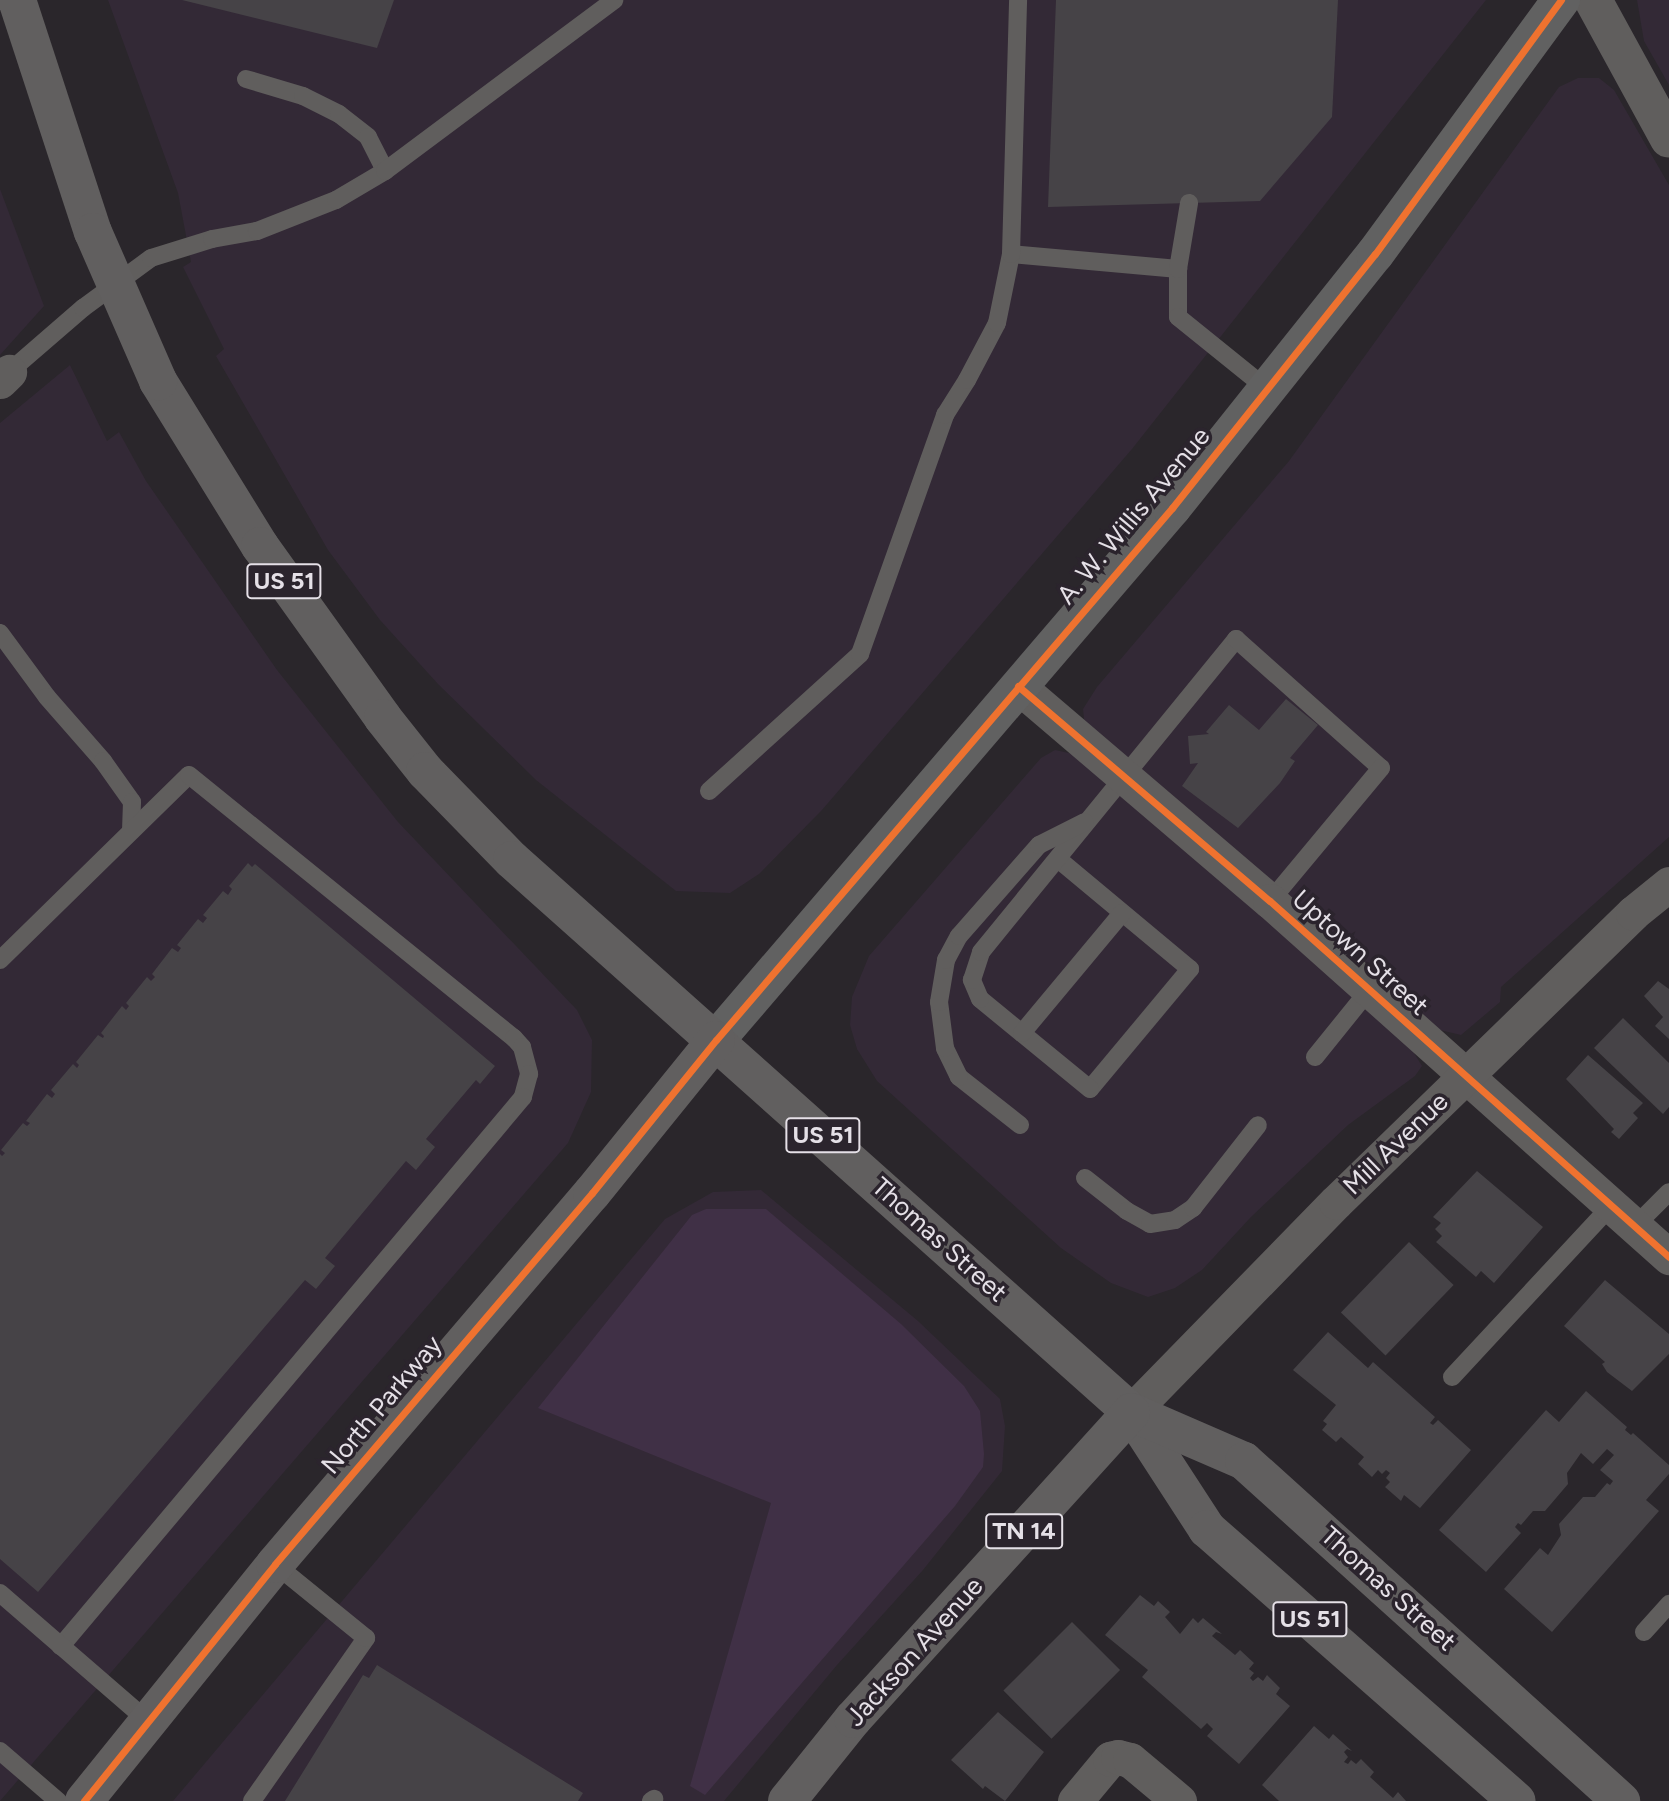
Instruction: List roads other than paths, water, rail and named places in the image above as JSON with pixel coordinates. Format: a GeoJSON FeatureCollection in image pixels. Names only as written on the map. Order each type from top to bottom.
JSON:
{"type":"FeatureCollection","features":[{"type":"Feature","properties":{"kind":"main road","name":"US 51"},"geometry":{"type":"LineString","coordinates":[[17,0],[93,232],[158,381],[260,546],[383,718],[425,771],[512,860],[716,1040]]}},
{"type":"Feature","properties":{"kind":"main road","name":"A. W. Willis Avenue"},"geometry":{"type":"LineString","coordinates":[[716,1040],[1172,508],[1375,254],[1561,0]]}},
{"type":"Feature","properties":{"kind":"main road","name":"Thomas Street"},"geometry":{"type":"LineString","coordinates":[[716,1040],[1130,1412],[1208,1528],[1517,1801]]}},
{"type":"Feature","properties":{"kind":"main road","name":"North Parkway"},"geometry":{"type":"LineString","coordinates":[[84,1801],[275,1564],[592,1193],[716,1040]]}},
{"type":"Feature","properties":{"kind":"main road","name":"Thomas Street"},"geometry":{"type":"LineString","coordinates":[[1130,1412],[1244,1461],[1621,1801]]}},
{"type":"Feature","properties":{"kind":"main road","name":"Jackson Avenue"},"geometry":{"type":"LineString","coordinates":[[787,1801],[853,1719],[1130,1412]]}},
{"type":"Feature","properties":{"kind":"street"},"geometry":{"type":"LineString","coordinates":[[1593,0],[1669,139]]}},
{"type":"Feature","properties":{"kind":"street","name":"Uptown Street"},"geometry":{"type":"LineString","coordinates":[[1018,687],[1123,779],[1270,901],[1669,1257]]}},
{"type":"Feature","properties":{"kind":"street","name":"Mill Avenue"},"geometry":{"type":"LineString","coordinates":[[1130,1412],[1336,1202],[1633,913],[1669,884]]}},
{"type":"Feature","properties":{"kind":"street"},"geometry":{"type":"LineString","coordinates":[[1075,1801],[1110,1759],[1118,1757],[1130,1760],[1179,1801]]}},
{"type":"Feature","properties":{"kind":"lane"},"geometry":{"type":"LineString","coordinates":[[3,372],[83,308],[152,258],[212,239],[257,231],[336,200],[385,171],[614,0]]}},
{"type":"Feature","properties":{"kind":"lane"},"geometry":{"type":"LineString","coordinates":[[709,791],[860,653],[945,415],[998,323],[1011,254],[1018,0]]}},
{"type":"Feature","properties":{"kind":"lane"},"geometry":{"type":"LineString","coordinates":[[246,79],[303,96],[339,114],[368,137],[385,171]]}},
{"type":"Feature","properties":{"kind":"lane"},"geometry":{"type":"LineString","coordinates":[[1189,203],[1178,269],[1178,317],[1266,388]]}},
{"type":"Feature","properties":{"kind":"lane"},"geometry":{"type":"LineString","coordinates":[[1011,254],[1178,269]]}},
{"type":"Feature","properties":{"kind":"lane"},"geometry":{"type":"LineString","coordinates":[[0,633],[47,697],[103,761],[132,802],[131,831]]}},
{"type":"Feature","properties":{"kind":"lane"},"geometry":{"type":"LineString","coordinates":[[1058,859],[1190,969],[1090,1089],[980,999],[972,980],[981,952],[1236,639],[1381,768],[1270,901]]}},
{"type":"Feature","properties":{"kind":"lane"},"geometry":{"type":"LineString","coordinates":[[0,960],[189,775],[514,1038],[522,1047],[529,1074],[523,1097],[61,1646]]}},
{"type":"Feature","properties":{"kind":"lane"},"geometry":{"type":"LineString","coordinates":[[1020,1125],[959,1077],[950,1058],[939,1002],[946,960],[959,936],[1039,845],[1091,818]]}},
{"type":"Feature","properties":{"kind":"lane"},"geometry":{"type":"LineString","coordinates":[[1022,1033],[1122,913]]}},
{"type":"Feature","properties":{"kind":"lane"},"geometry":{"type":"LineString","coordinates":[[1315,1057],[1369,990]]}},
{"type":"Feature","properties":{"kind":"lane"},"geometry":{"type":"LineString","coordinates":[[1085,1178],[1127,1211],[1150,1224],[1175,1220],[1193,1208],[1258,1125]]}},
{"type":"Feature","properties":{"kind":"lane"},"geometry":{"type":"LineString","coordinates":[[1452,1377],[1623,1217],[1669,1192]]}},
{"type":"Feature","properties":{"kind":"lane"},"geometry":{"type":"LineString","coordinates":[[252,1801],[366,1638],[275,1564]]}},
{"type":"Feature","properties":{"kind":"lane"},"geometry":{"type":"LineString","coordinates":[[0,1593],[148,1721]]}},
{"type":"Feature","properties":{"kind":"lane"},"geometry":{"type":"LineString","coordinates":[[1644,1632],[1669,1604]]}},
{"type":"Feature","properties":{"kind":"lane"},"geometry":{"type":"LineString","coordinates":[[0,1751],[58,1801]]}}]}
